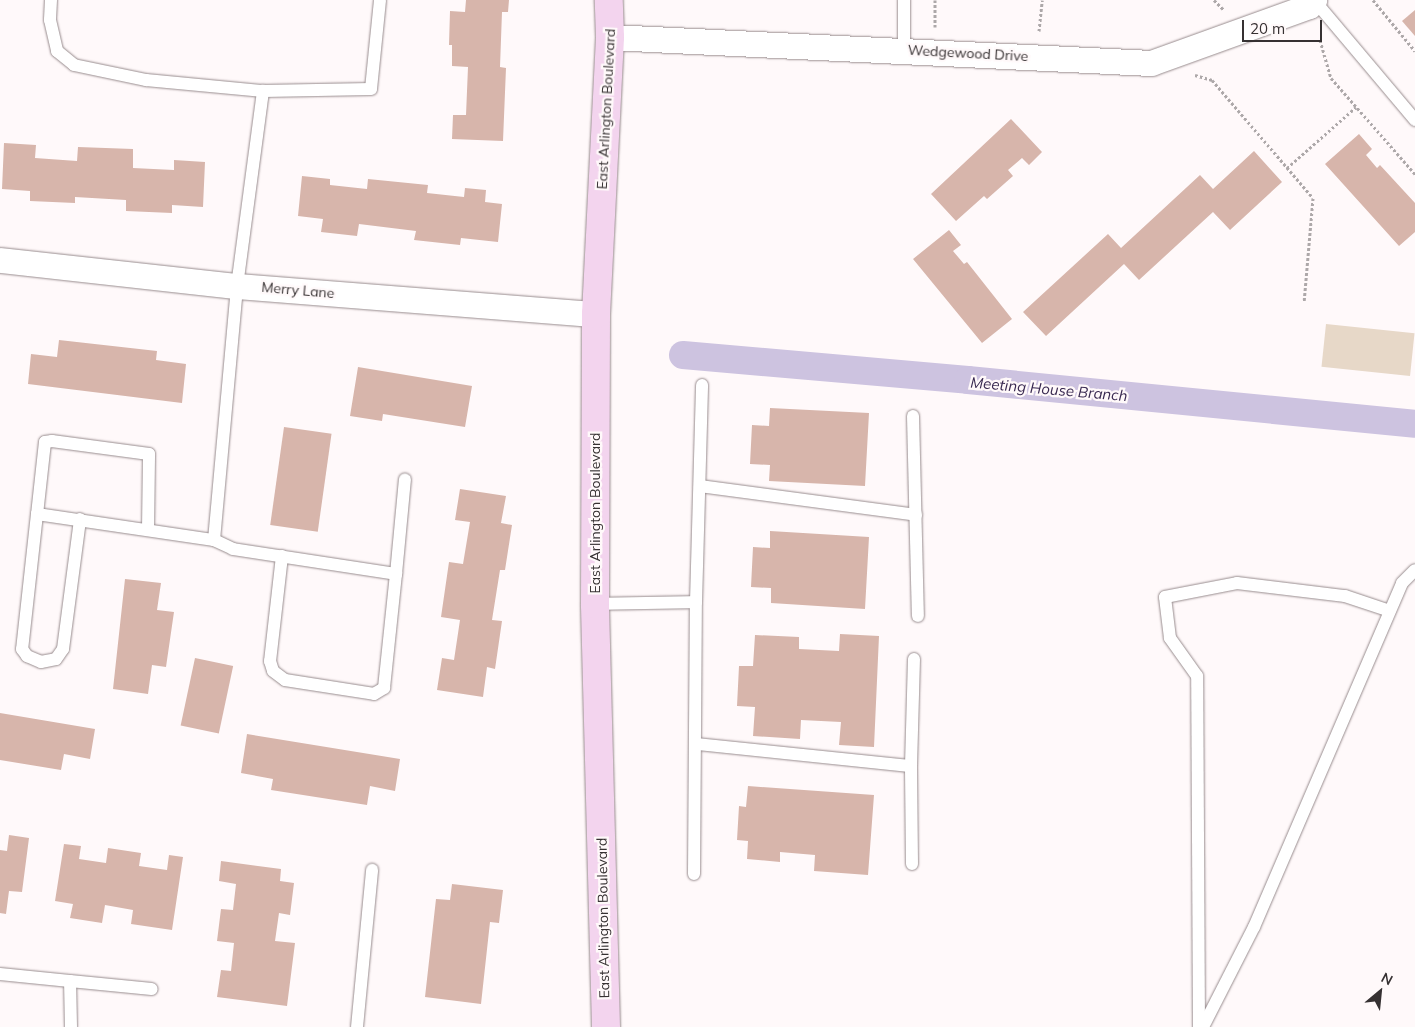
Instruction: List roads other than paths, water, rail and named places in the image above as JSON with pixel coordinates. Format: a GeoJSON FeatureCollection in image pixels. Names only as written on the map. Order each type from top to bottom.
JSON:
{"type":"FeatureCollection","features":[{"type":"Feature","properties":{"kind":"main road","name":"East Arlington Boulevard"},"geometry":{"type":"LineString","coordinates":[[606,1027],[595,604],[596,314],[610,37],[609,0]]}},
{"type":"Feature","properties":{"kind":"street","name":"Wedgewood Drive"},"geometry":{"type":"LineString","coordinates":[[610,37],[1151,63],[1312,2]]}},
{"type":"Feature","properties":{"kind":"street","name":"Merry Lane"},"geometry":{"type":"LineString","coordinates":[[0,260],[237,286],[596,314]]}},
{"type":"Feature","properties":{"kind":"lane"},"geometry":{"type":"LineString","coordinates":[[52,0],[50,20],[57,51],[74,65],[146,80],[263,92],[371,89],[380,0]]}},
{"type":"Feature","properties":{"kind":"lane"},"geometry":{"type":"LineString","coordinates":[[904,0],[904,50]]}},
{"type":"Feature","properties":{"kind":"lane"},"geometry":{"type":"LineString","coordinates":[[1312,2],[1415,120]]}},
{"type":"Feature","properties":{"kind":"lane"},"geometry":{"type":"LineString","coordinates":[[214,540],[237,286],[263,92]]}},
{"type":"Feature","properties":{"kind":"lane"},"geometry":{"type":"LineString","coordinates":[[694,874],[697,744],[696,602],[702,385]]}},
{"type":"Feature","properties":{"kind":"lane"},"geometry":{"type":"LineString","coordinates":[[913,416],[918,616]]}},
{"type":"Feature","properties":{"kind":"lane"},"geometry":{"type":"LineString","coordinates":[[80,519],[63,649],[56,659],[41,662],[27,656],[22,649],[45,442],[52,440],[149,454],[148,528]]}},
{"type":"Feature","properties":{"kind":"lane"},"geometry":{"type":"LineString","coordinates":[[282,556],[270,661],[273,671],[285,680],[374,694],[384,688],[405,479]]}},
{"type":"Feature","properties":{"kind":"lane"},"geometry":{"type":"LineString","coordinates":[[700,486],[916,515]]}},
{"type":"Feature","properties":{"kind":"lane"},"geometry":{"type":"LineString","coordinates":[[37,514],[148,528],[214,540],[233,549],[396,574]]}},
{"type":"Feature","properties":{"kind":"lane"},"geometry":{"type":"LineString","coordinates":[[1203,1027],[1254,927],[1402,582],[1415,570]]}},
{"type":"Feature","properties":{"kind":"lane"},"geometry":{"type":"LineString","coordinates":[[1199,1027],[1197,676],[1170,638],[1165,597],[1237,583],[1345,596],[1390,611]]}},
{"type":"Feature","properties":{"kind":"lane"},"geometry":{"type":"LineString","coordinates":[[595,604],[696,602]]}},
{"type":"Feature","properties":{"kind":"lane"},"geometry":{"type":"LineString","coordinates":[[912,864],[911,766],[914,659]]}},
{"type":"Feature","properties":{"kind":"lane"},"geometry":{"type":"LineString","coordinates":[[697,744],[911,766]]}},
{"type":"Feature","properties":{"kind":"lane"},"geometry":{"type":"LineString","coordinates":[[357,1027],[372,870]]}},
{"type":"Feature","properties":{"kind":"lane"},"geometry":{"type":"LineString","coordinates":[[0,974],[152,990]]}},
{"type":"Feature","properties":{"kind":"lane"},"geometry":{"type":"LineString","coordinates":[[70,981],[71,1027]]}},
{"type":"Feature","properties":{"kind":"waterway","name":"Meeting House Branch"},"geometry":{"type":"LineString","coordinates":[[683,355],[968,380],[1415,424]]}}]}
